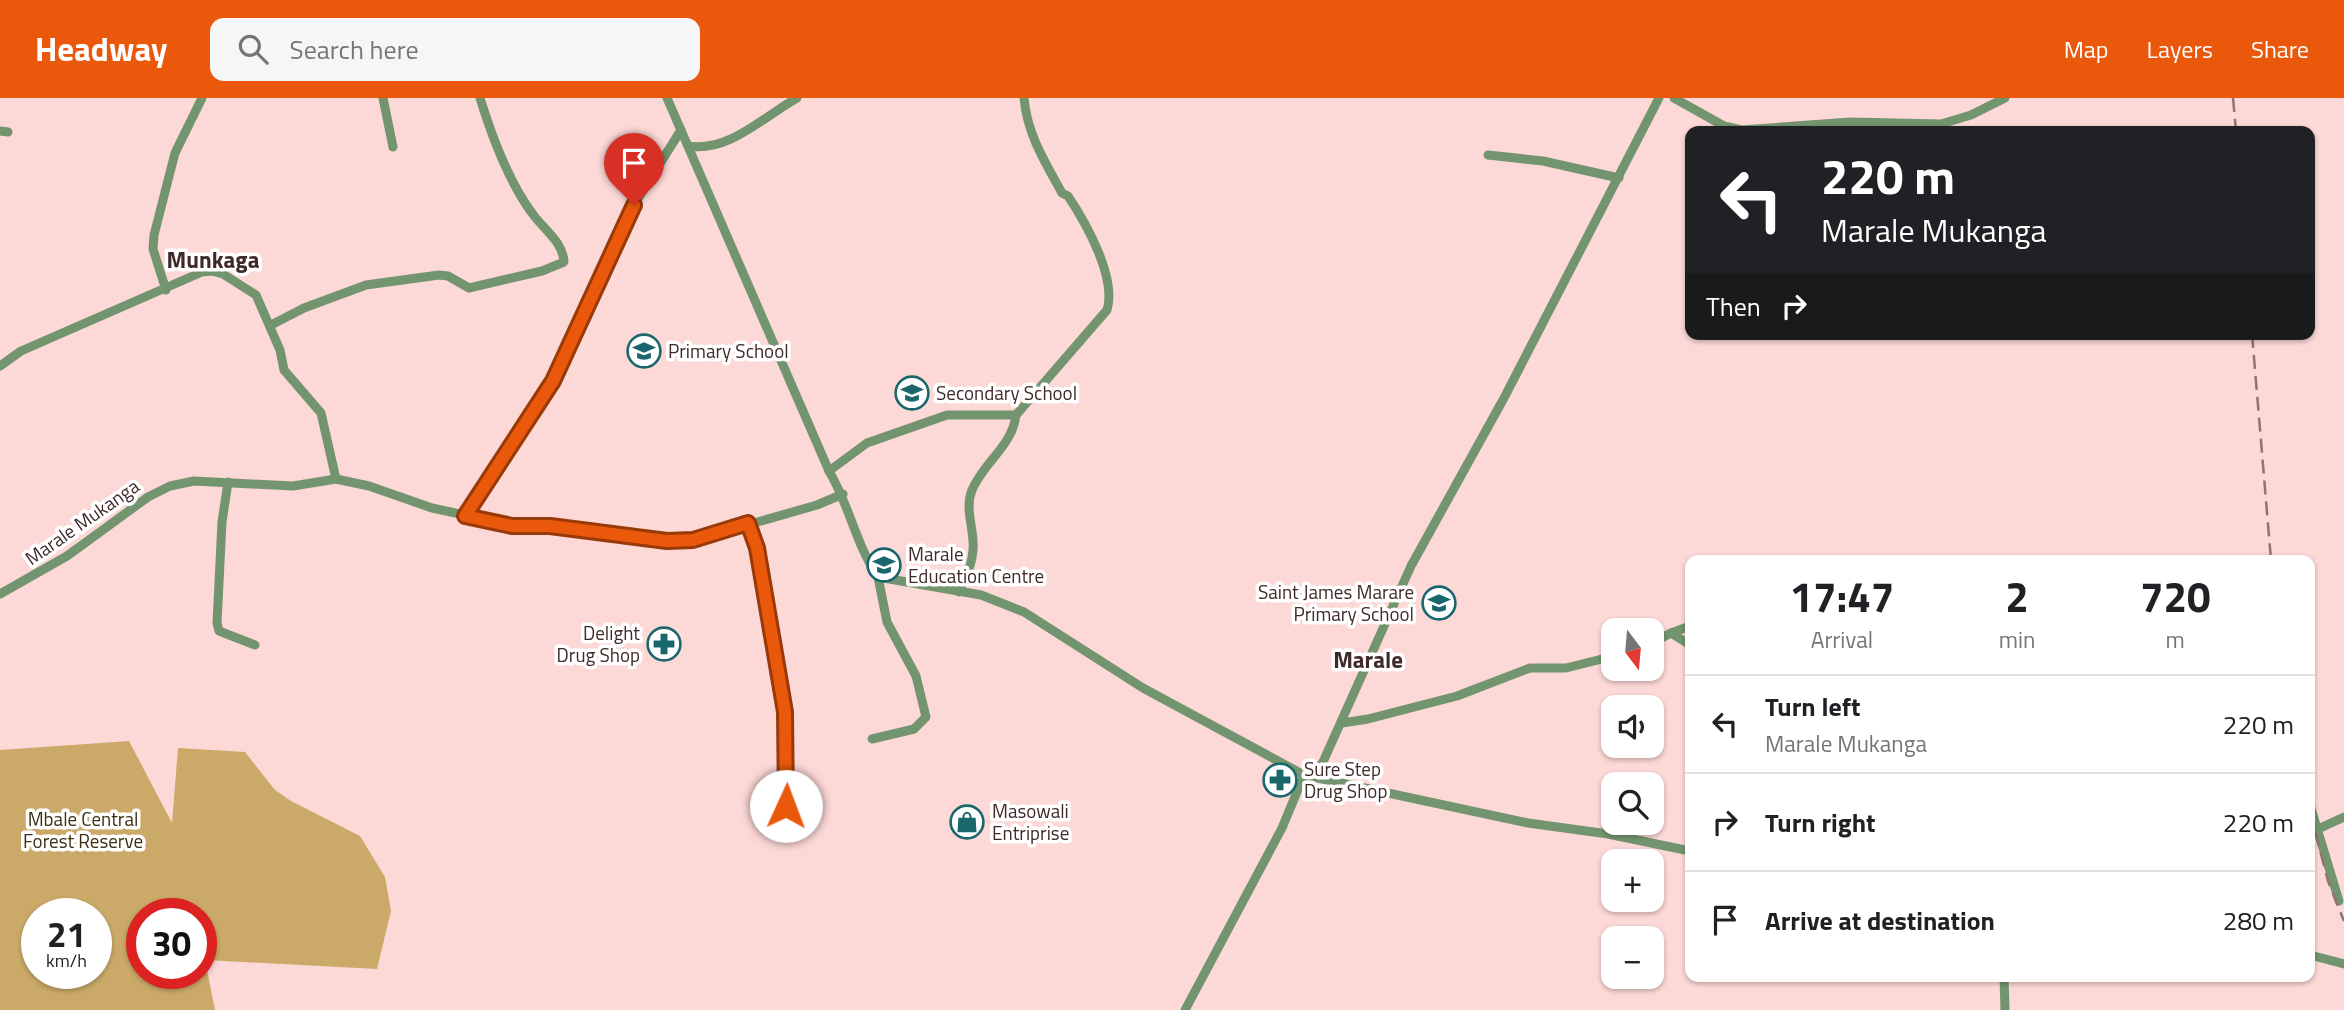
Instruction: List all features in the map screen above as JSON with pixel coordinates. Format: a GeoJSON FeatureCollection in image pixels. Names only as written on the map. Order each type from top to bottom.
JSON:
{"type":"FeatureCollection","features":[{"type":"Feature","properties":{"kind":"street"},"geometry":{"type":"LineString","coordinates":[[166,290],[153,249],[154,235],[175,153],[202,98]]}},
{"type":"Feature","properties":{"kind":"street"},"geometry":{"type":"LineString","coordinates":[[383,98],[393,147]]}},
{"type":"Feature","properties":{"kind":"street"},"geometry":{"type":"LineString","coordinates":[[271,325],[304,308],[384,281],[439,275],[448,276],[463,287],[480,287],[542,271],[564,262],[561,248],[532,214],[512,177],[480,98]]}},
{"type":"Feature","properties":{"kind":"street"},"geometry":{"type":"LineString","coordinates":[[667,98],[829,471],[842,494],[867,558],[878,577],[887,622],[916,676],[926,716],[914,729],[873,739]]}},
{"type":"Feature","properties":{"kind":"street"},"geometry":{"type":"LineString","coordinates":[[688,146],[706,149],[724,142],[796,98]]}},
{"type":"Feature","properties":{"kind":"street"},"geometry":{"type":"LineString","coordinates":[[959,592],[974,549],[969,504],[971,492],[990,461],[1008,440],[1016,415],[1102,318],[1110,296],[1108,282],[1085,222],[1068,195],[1062,193],[1039,152],[1026,117],[1024,98]]}},
{"type":"Feature","properties":{"kind":"street"},"geometry":{"type":"LineString","coordinates":[[1185,1010],[1282,828],[1304,775],[1322,764],[1411,566],[1504,398],[1659,98]]}},
{"type":"Feature","properties":{"kind":"street"},"geometry":{"type":"LineString","coordinates":[[1674,98],[1724,126]]}},
{"type":"Feature","properties":{"kind":"street"},"geometry":{"type":"LineString","coordinates":[[1800,126],[1850,122],[1941,124],[1971,115],[2005,98]]}},
{"type":"Feature","properties":{"kind":"street"},"geometry":{"type":"LineString","coordinates":[[465,516],[553,381],[634,205],[681,130]]}},
{"type":"Feature","properties":{"kind":"street"},"geometry":{"type":"LineString","coordinates":[[1488,155],[1543,161],[1619,178]]}},
{"type":"Feature","properties":{"kind":"street"},"geometry":{"type":"LineString","coordinates":[[0,366],[20,351],[166,290],[202,272],[223,274],[256,295],[271,325],[284,370],[321,413],[336,479]]}},
{"type":"Feature","properties":{"kind":"street"},"geometry":{"type":"LineString","coordinates":[[829,471],[867,443],[947,415],[1016,415]]}},
{"type":"Feature","properties":{"kind":"street","name":"Marale Mukanga"},"geometry":{"type":"LineString","coordinates":[[0,594],[56,563],[148,497],[170,486],[194,481],[293,486],[336,479],[465,516],[512,526],[550,526],[667,541],[693,540],[817,505],[842,494]]}},
{"type":"Feature","properties":{"kind":"street"},"geometry":{"type":"LineString","coordinates":[[228,482],[222,522],[217,623],[219,631],[225,635],[255,645]]}},
{"type":"Feature","properties":{"kind":"street"},"geometry":{"type":"LineString","coordinates":[[748,523],[757,548],[785,712],[786,806]]}},
{"type":"Feature","properties":{"kind":"street"},"geometry":{"type":"LineString","coordinates":[[878,577],[981,595],[1024,612],[1143,688],[1304,775],[1528,823],[1608,834],[1685,850]]}},
{"type":"Feature","properties":{"kind":"street"},"geometry":{"type":"LineString","coordinates":[[1664,637],[1685,628]]}},
{"type":"Feature","properties":{"kind":"street"},"geometry":{"type":"LineString","coordinates":[[1671,634],[1685,642]]}},
{"type":"Feature","properties":{"kind":"street"},"geometry":{"type":"LineString","coordinates":[[1342,723],[1457,696],[1530,668],[1566,668],[1601,659]]}},
{"type":"Feature","properties":{"kind":"street"},"geometry":{"type":"LineString","coordinates":[[2318,830],[2344,817]]}},
{"type":"Feature","properties":{"kind":"street"},"geometry":{"type":"LineString","coordinates":[[2315,821],[2339,901]]}},
{"type":"Feature","properties":{"kind":"street"},"geometry":{"type":"LineString","coordinates":[[2315,956],[2344,964]]}},
{"type":"Feature","properties":{"kind":"street"},"geometry":{"type":"LineString","coordinates":[[2004,982],[2005,1010]]}},
{"type":"Feature","properties":{"kind":"green space","name":"Mbale Central Forest Reserve"},"geometry":{"type":"Polygon","coordinates":[[[129,741],[172,823],[178,748],[245,752],[275,790],[360,836],[385,877],[391,911],[377,969],[217,961],[217,898],[126,898],[126,989],[211,989],[215,1010],[0,1010],[0,750],[129,741]]]}},
{"type":"Feature","properties":{"kind":"railway"},"geometry":{"type":"LineString","coordinates":[[2233,98],[2236,126]]}},
{"type":"Feature","properties":{"kind":"railway"},"geometry":{"type":"LineString","coordinates":[[2253,340],[2271,555]]}},
{"type":"Feature","properties":{"kind":"railway"},"geometry":{"type":"LineString","coordinates":[[2315,831],[2328,881],[2344,921]]}},
{"type":"Feature","properties":{"kind":"place","name":"Primary School"},"geometry":{"type":"Point","coordinates":[644,351]}},
{"type":"Feature","properties":{"kind":"place","name":"Secondary School"},"geometry":{"type":"Point","coordinates":[912,393]}},
{"type":"Feature","properties":{"kind":"place","name":"Marale Education Centre"},"geometry":{"type":"Point","coordinates":[884,565]}},
{"type":"Feature","properties":{"kind":"place","name":"Saint James Marare Primary School"},"geometry":{"type":"Point","coordinates":[1439,603]}},
{"type":"Feature","properties":{"kind":"place","name":"Delight Drug Shop"},"geometry":{"type":"Point","coordinates":[664,644]}},
{"type":"Feature","properties":{"kind":"place","name":"Sure Step Drug Shop"},"geometry":{"type":"Point","coordinates":[1280,780]}},
{"type":"Feature","properties":{"kind":"place","name":"Masowali Entriprise"},"geometry":{"type":"Point","coordinates":[967,822]}},
{"type":"Feature","properties":{"kind":"district","name":"Munkaga"},"geometry":{"type":"Point","coordinates":[213,260]}},
{"type":"Feature","properties":{"kind":"district","name":"Marale"},"geometry":{"type":"Point","coordinates":[1368,660]}},
{"type":"Feature","properties":{"kind":"route"},"geometry":{"type":"LineString","coordinates":[[634,205],[553,381],[465,516],[512,526],[550,526],[667,541],[693,540],[748,523],[757,548],[785,712],[786,806]]}}]}
